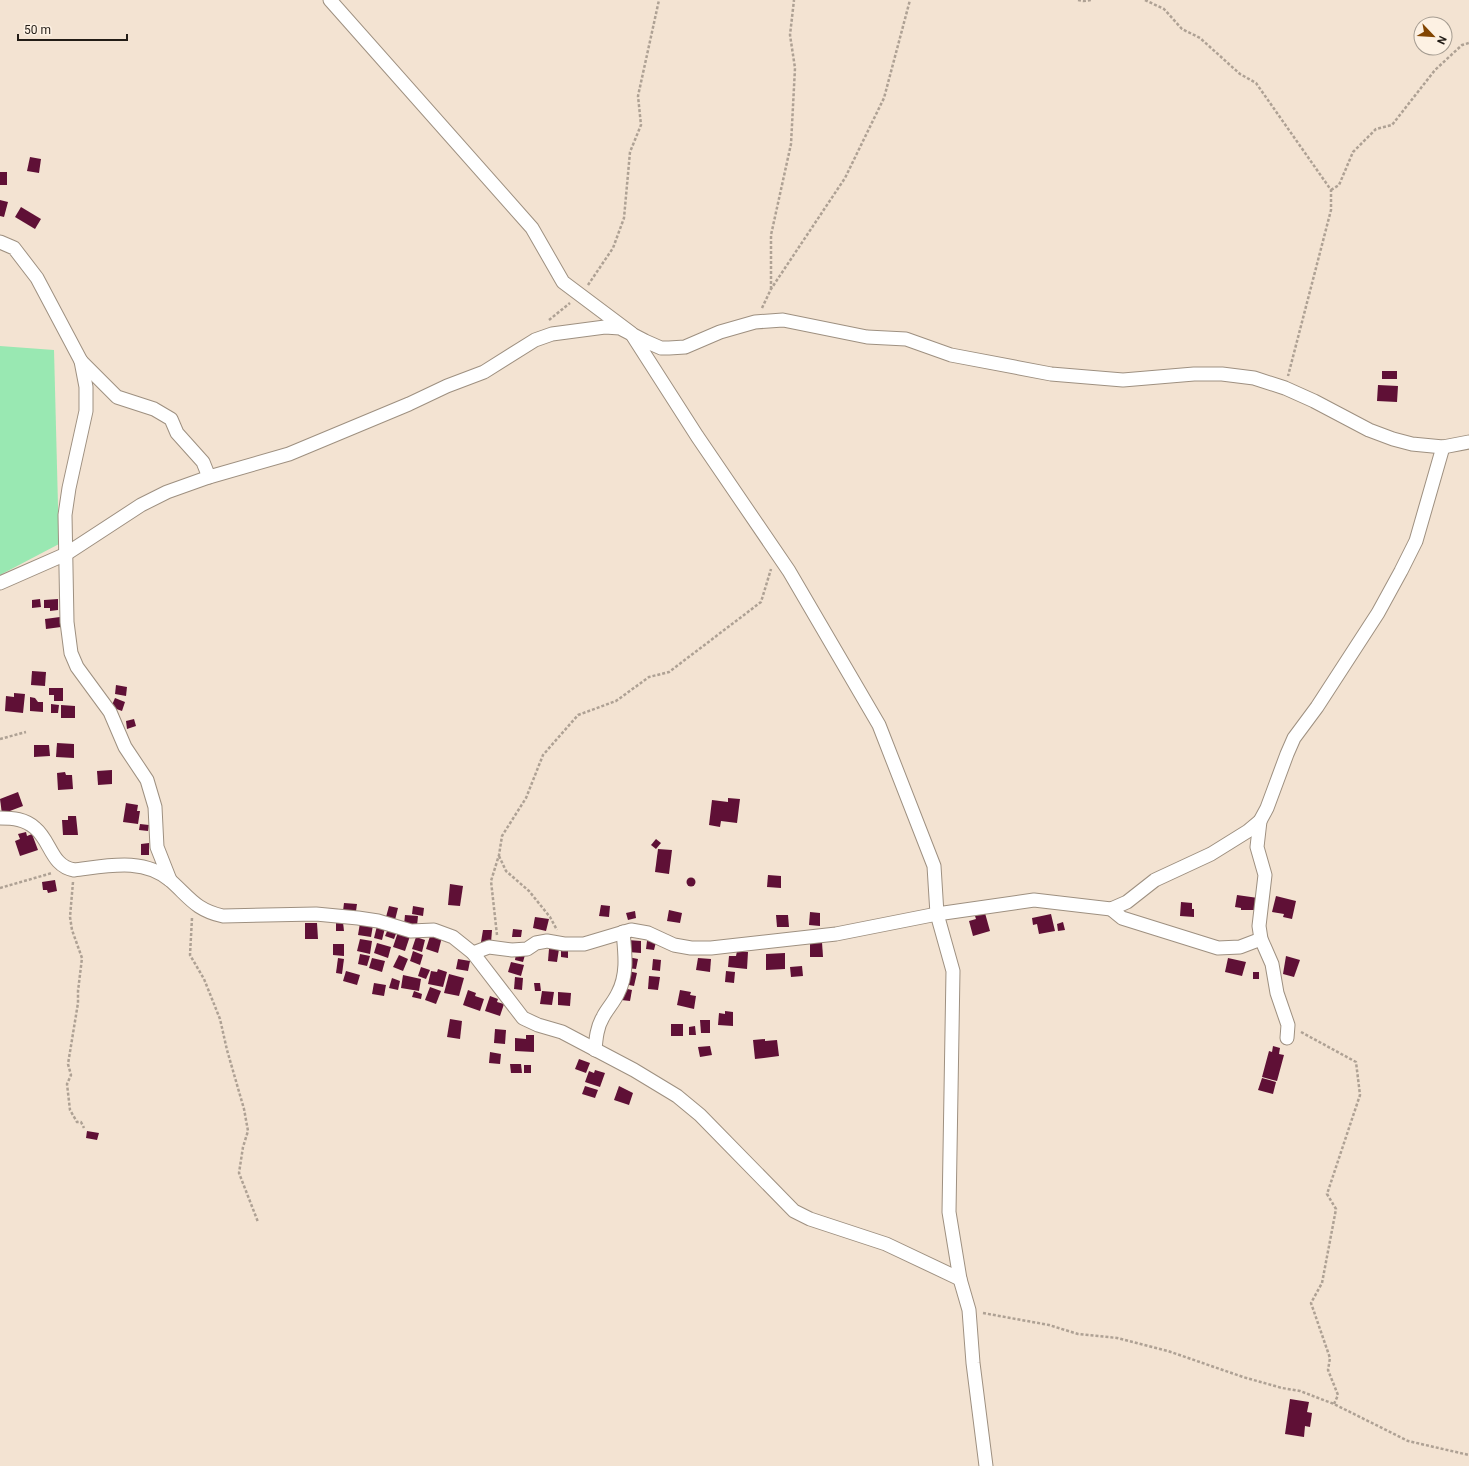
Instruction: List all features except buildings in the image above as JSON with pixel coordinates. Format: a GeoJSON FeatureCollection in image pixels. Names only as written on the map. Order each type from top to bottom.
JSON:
{"type":"FeatureCollection","features":[{"type":"Feature","properties":{"kind":"street"},"geometry":{"type":"LineString","coordinates":[[330,0],[532,228],[563,282],[631,333],[697,436],[789,571],[864,700],[874,714],[934,866],[937,914],[954,971],[949,1212],[960,1279],[969,1310],[973,1363],[986,1466]]}},
{"type":"Feature","properties":{"kind":"street"},"geometry":{"type":"LineString","coordinates":[[0,242],[14,248],[37,278],[80,361],[86,387],[86,411],[69,488],[65,515],[67,622],[71,653],[77,667],[110,712],[125,747],[148,780],[156,807],[157,847],[170,880]]}},
{"type":"Feature","properties":{"kind":"street"},"geometry":{"type":"LineString","coordinates":[[0,583],[66,554],[141,505],[167,492],[209,477],[290,454],[409,404],[447,386],[484,372],[535,340],[552,334],[605,327],[620,328],[662,348],[669,348],[685,346],[720,332],[756,322],[783,320],[867,337],[906,339],[951,355],[1051,374],[1123,380],[1194,374],[1222,374],[1254,378],[1285,388],[1314,401],[1369,430],[1393,439],[1412,444],[1443,447],[1469,442]]}},
{"type":"Feature","properties":{"kind":"street"},"geometry":{"type":"LineString","coordinates":[[80,361],[117,397],[154,409],[171,419],[177,433],[203,462],[209,477]]}},
{"type":"Feature","properties":{"kind":"street"},"geometry":{"type":"LineString","coordinates":[[1288,1031],[1277,994],[1272,964],[1261,939],[1259,926],[1265,875],[1257,847],[1260,821],[1267,808],[1286,754],[1294,738],[1318,707],[1378,613],[1416,541],[1443,447]]}},
{"type":"Feature","properties":{"kind":"street"},"geometry":{"type":"LineString","coordinates":[[0,818],[15,818],[27,822],[36,828],[62,865],[74,870],[130,865],[152,870],[170,880],[193,902],[204,910],[223,916],[316,914],[378,921],[411,931],[434,930],[453,938],[473,953],[523,1018],[538,1026],[562,1032],[677,1096],[700,1115],[780,1199],[794,1211],[810,1220],[886,1244],[960,1279]]}},
{"type":"Feature","properties":{"kind":"street"},"geometry":{"type":"LineString","coordinates":[[473,953],[489,947],[512,950],[527,948],[536,943],[548,941],[564,944],[584,944],[631,930],[648,933],[674,945],[691,948],[710,948],[836,934],[937,914],[1034,900],[1111,909],[1127,902],[1155,880],[1211,854],[1260,821]]}},
{"type":"Feature","properties":{"kind":"street"},"geometry":{"type":"LineString","coordinates":[[1111,909],[1122,918],[1218,948],[1240,947],[1261,939]]}},
{"type":"Feature","properties":{"kind":"street"},"geometry":{"type":"LineString","coordinates":[[595,1050],[597,1030],[603,1016],[618,993],[624,975],[626,959],[623,932]]}},
{"type":"Feature","properties":{"kind":"path"},"geometry":{"type":"LineString","coordinates":[[535,340],[546,323],[580,295],[613,248],[624,218],[630,152],[641,125],[638,96],[659,0]]}},
{"type":"Feature","properties":{"kind":"path"},"geometry":{"type":"LineString","coordinates":[[771,289],[772,235],[791,144],[795,68],[790,35],[794,0]]}},
{"type":"Feature","properties":{"kind":"path"},"geometry":{"type":"LineString","coordinates":[[756,322],[771,289],[845,178],[884,98],[910,0]]}},
{"type":"Feature","properties":{"kind":"path"},"geometry":{"type":"LineString","coordinates":[[1078,0],[1091,0]]}},
{"type":"Feature","properties":{"kind":"path"},"geometry":{"type":"LineString","coordinates":[[1145,0],[1164,9],[1182,29],[1200,38],[1240,74],[1256,83],[1331,190],[1331,210],[1285,388]]}},
{"type":"Feature","properties":{"kind":"path"},"geometry":{"type":"LineString","coordinates":[[1331,190],[1339,185],[1353,152],[1376,129],[1392,124],[1435,70],[1462,45],[1469,43]]}},
{"type":"Feature","properties":{"kind":"path"},"geometry":{"type":"LineString","coordinates":[[498,948],[491,881],[499,855],[502,836],[526,798],[543,755],[578,715],[616,701],[649,677],[669,672],[761,602],[771,574],[771,567]]}},
{"type":"Feature","properties":{"kind":"path"},"geometry":{"type":"LineString","coordinates":[[0,739],[26,732]]}},
{"type":"Feature","properties":{"kind":"path"},"geometry":{"type":"LineString","coordinates":[[499,855],[506,871],[529,891],[550,917],[564,944]]}},
{"type":"Feature","properties":{"kind":"path"},"geometry":{"type":"LineString","coordinates":[[0,888],[54,872],[62,865]]}},
{"type":"Feature","properties":{"kind":"path"},"geometry":{"type":"LineString","coordinates":[[74,870],[70,917],[72,930],[82,958],[78,1003],[68,1064],[70,1075],[67,1084],[70,1110],[77,1122],[81,1122],[84,1128]]}},
{"type":"Feature","properties":{"kind":"path"},"geometry":{"type":"LineString","coordinates":[[193,902],[190,955],[204,979],[220,1019],[227,1050],[244,1109],[248,1131],[243,1147],[239,1173],[258,1222]]}},
{"type":"Feature","properties":{"kind":"path"},"geometry":{"type":"LineString","coordinates":[[1288,1031],[1356,1062],[1360,1095],[1327,1194],[1336,1209],[1322,1283],[1312,1303],[1330,1358],[1328,1370],[1338,1395],[1334,1404]]}},
{"type":"Feature","properties":{"kind":"path"},"geometry":{"type":"LineString","coordinates":[[969,1310],[1049,1325],[1078,1334],[1117,1338],[1161,1349],[1243,1377],[1282,1388],[1300,1391],[1334,1404],[1408,1441],[1469,1455]]}},
{"type":"Feature","properties":{"kind":"green space"},"geometry":{"type":"Polygon","coordinates":[[[0,346],[54,350],[59,544],[0,575],[0,346]]]}}]}
